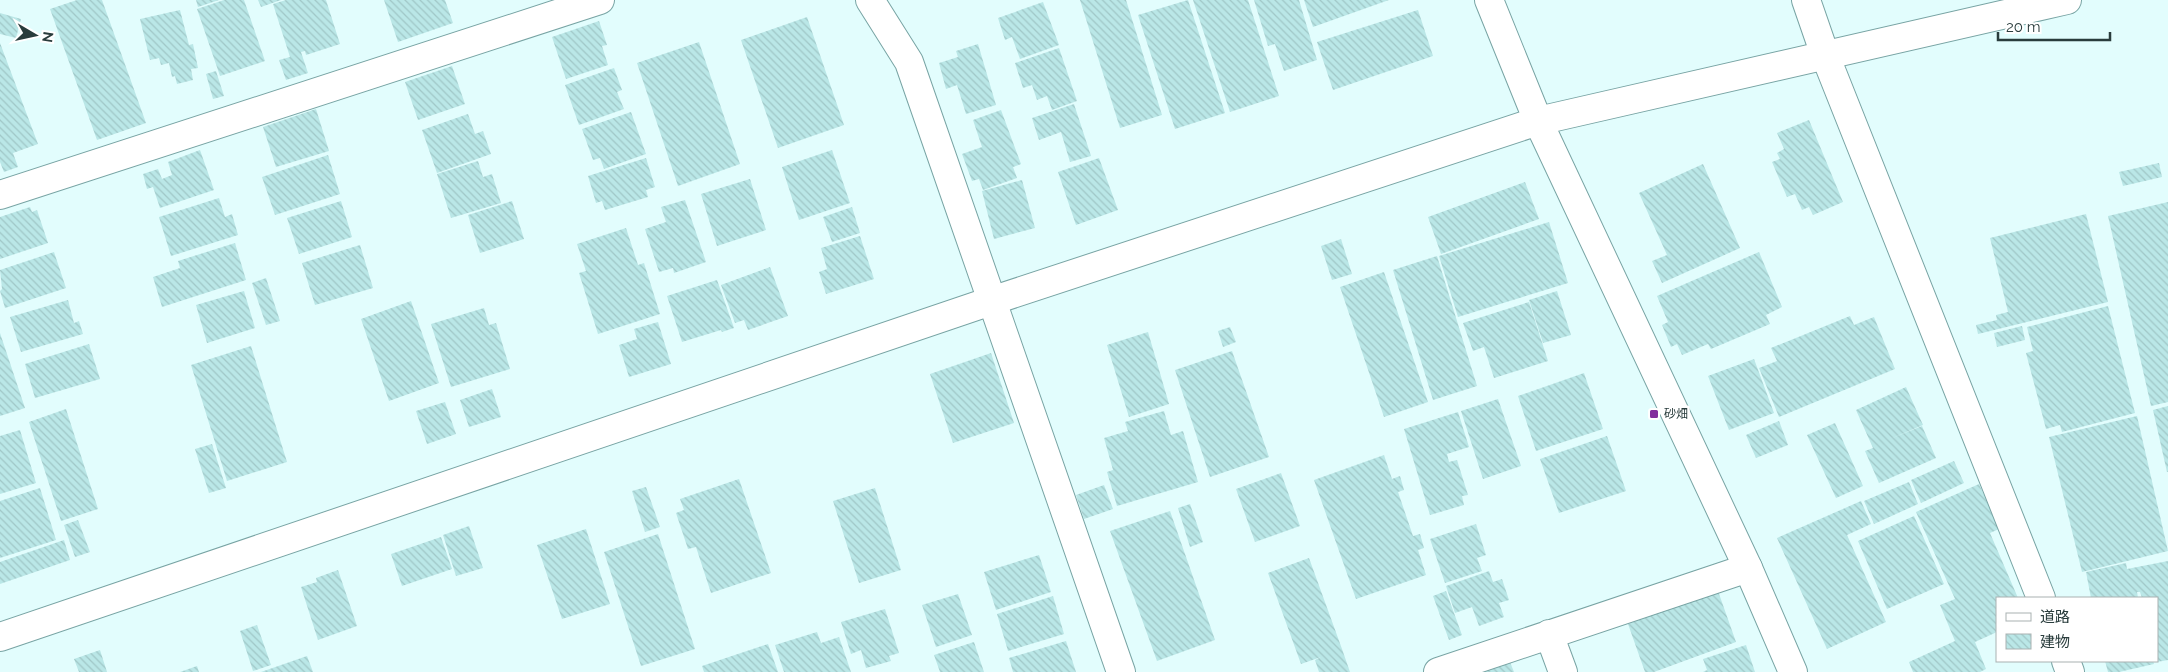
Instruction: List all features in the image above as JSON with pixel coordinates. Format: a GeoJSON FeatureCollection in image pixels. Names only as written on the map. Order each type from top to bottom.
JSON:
{"type":"FeatureCollection","features":[{"type":"Feature","properties":{"kind":"street"},"geometry":{"type":"LineString","coordinates":[[0,195],[600,0]]}},
{"type":"Feature","properties":{"kind":"street"},"geometry":{"type":"LineString","coordinates":[[870,0],[910,62],[991,301],[1121,672]]}},
{"type":"Feature","properties":{"kind":"street"},"geometry":{"type":"LineString","coordinates":[[1489,0],[1538,121],[1748,568],[1793,672]]}},
{"type":"Feature","properties":{"kind":"street"},"geometry":{"type":"LineString","coordinates":[[1806,0],[1825,55],[2041,597]]}},
{"type":"Feature","properties":{"kind":"street"},"geometry":{"type":"LineString","coordinates":[[0,637],[991,301],[1538,121],[2066,0]]}},
{"type":"Feature","properties":{"kind":"street"},"geometry":{"type":"LineString","coordinates":[[1438,672],[1748,568]]}},
{"type":"Feature","properties":{"kind":"street"},"geometry":{"type":"LineString","coordinates":[[1549,634],[1563,672]]}},
{"type":"Feature","properties":{"kind":"building"},"geometry":{"type":"Polygon","coordinates":[[[77,0],[102,0],[146,123],[97,140],[50,9],[77,0]]]}},
{"type":"Feature","properties":{"kind":"building"},"geometry":{"type":"Polygon","coordinates":[[[196,0],[219,0],[198,7],[196,0]]]}},
{"type":"Feature","properties":{"kind":"building"},"geometry":{"type":"Polygon","coordinates":[[[224,0],[244,0],[265,61],[220,76],[197,9],[224,0]]]}},
{"type":"Feature","properties":{"kind":"building"},"geometry":{"type":"Polygon","coordinates":[[[258,0],[281,0],[261,7],[258,0]]]}},
{"type":"Feature","properties":{"kind":"building"},"geometry":{"type":"Polygon","coordinates":[[[286,0],[326,0],[340,44],[306,55],[305,51],[301,52],[308,73],[286,80],[279,60],[290,57],[273,4],[286,0]]]}},
{"type":"Feature","properties":{"kind":"building"},"geometry":{"type":"Polygon","coordinates":[[[384,0],[445,0],[453,23],[398,42],[384,0]]]}},
{"type":"Feature","properties":{"kind":"building"},"geometry":{"type":"Polygon","coordinates":[[[1080,0],[1126,0],[1162,115],[1120,128],[1080,0]]]}},
{"type":"Feature","properties":{"kind":"building"},"geometry":{"type":"Polygon","coordinates":[[[1188,0],[1225,113],[1175,129],[1138,15],[1188,0]]]}},
{"type":"Feature","properties":{"kind":"building"},"geometry":{"type":"Polygon","coordinates":[[[1193,0],[1248,0],[1279,96],[1230,112],[1193,0]]]}},
{"type":"Feature","properties":{"kind":"building"},"geometry":{"type":"Polygon","coordinates":[[[1254,0],[1299,0],[1317,60],[1284,71],[1275,44],[1268,46],[1254,0]]]}},
{"type":"Feature","properties":{"kind":"building"},"geometry":{"type":"Polygon","coordinates":[[[1304,0],[1389,0],[1313,27],[1304,0]]]}},
{"type":"Feature","properties":{"kind":"building"},"geometry":{"type":"Polygon","coordinates":[[[1043,2],[1059,45],[1020,59],[1012,37],[1005,40],[998,18],[1043,2]]]}},
{"type":"Feature","properties":{"kind":"building"},"geometry":{"type":"Polygon","coordinates":[[[180,10],[189,45],[193,44],[198,68],[191,69],[193,80],[177,84],[175,76],[172,77],[169,63],[161,65],[159,58],[150,60],[140,19],[180,10]]]}},
{"type":"Feature","properties":{"kind":"building"},"geometry":{"type":"Polygon","coordinates":[[[1418,10],[1433,56],[1333,90],[1317,42],[1418,10]]]}},
{"type":"Feature","properties":{"kind":"building"},"geometry":{"type":"Polygon","coordinates":[[[0,13],[21,19],[16,38],[0,34],[0,13]]]}},
{"type":"Feature","properties":{"kind":"building"},"geometry":{"type":"Polygon","coordinates":[[[807,17],[844,125],[778,148],[741,40],[807,17]]]}},
{"type":"Feature","properties":{"kind":"building"},"geometry":{"type":"Polygon","coordinates":[[[599,21],[607,45],[602,46],[608,65],[566,79],[552,37],[599,21]]]}},
{"type":"Feature","properties":{"kind":"building"},"geometry":{"type":"Polygon","coordinates":[[[699,42],[740,164],[678,186],[637,63],[699,42]]]}},
{"type":"Feature","properties":{"kind":"building"},"geometry":{"type":"Polygon","coordinates":[[[0,43],[38,144],[13,153],[18,167],[4,172],[0,162],[0,43]]]}},
{"type":"Feature","properties":{"kind":"building"},"geometry":{"type":"Polygon","coordinates":[[[978,44],[996,105],[966,114],[957,85],[946,89],[939,63],[958,57],[956,51],[978,44]]]}},
{"type":"Feature","properties":{"kind":"building"},"geometry":{"type":"Polygon","coordinates":[[[1059,48],[1077,101],[1052,110],[1047,96],[1037,100],[1032,85],[1023,88],[1015,63],[1059,48]]]}},
{"type":"Feature","properties":{"kind":"building"},"geometry":{"type":"Polygon","coordinates":[[[452,66],[465,104],[418,120],[405,82],[452,66]]]}},
{"type":"Feature","properties":{"kind":"building"},"geometry":{"type":"Polygon","coordinates":[[[614,68],[622,90],[617,92],[624,109],[579,125],[565,85],[614,68]]]}},
{"type":"Feature","properties":{"kind":"building"},"geometry":{"type":"Polygon","coordinates":[[[216,71],[224,96],[213,99],[206,74],[216,71]]]}},
{"type":"Feature","properties":{"kind":"building"},"geometry":{"type":"Polygon","coordinates":[[[1074,104],[1091,156],[1070,162],[1061,132],[1039,140],[1032,118],[1074,104]]]}},
{"type":"Feature","properties":{"kind":"building"},"geometry":{"type":"Polygon","coordinates":[[[316,109],[329,151],[276,167],[263,127],[316,109]]]}},
{"type":"Feature","properties":{"kind":"building"},"geometry":{"type":"Polygon","coordinates":[[[1001,110],[1021,164],[1013,167],[1017,178],[983,190],[979,179],[972,181],[962,154],[982,147],[973,120],[1001,110]]]}},
{"type":"Feature","properties":{"kind":"building"},"geometry":{"type":"Polygon","coordinates":[[[631,112],[646,154],[604,169],[600,158],[593,160],[582,129],[631,112]]]}},
{"type":"Feature","properties":{"kind":"building"},"geometry":{"type":"Polygon","coordinates":[[[468,114],[475,134],[483,131],[491,154],[437,173],[422,130],[468,114]]]}},
{"type":"Feature","properties":{"kind":"building"},"geometry":{"type":"Polygon","coordinates":[[[1809,120],[1843,202],[1813,215],[1809,207],[1802,210],[1795,194],[1787,197],[1772,162],[1780,159],[1777,153],[1784,149],[1777,133],[1809,120]]]}},
{"type":"Feature","properties":{"kind":"building"},"geometry":{"type":"Polygon","coordinates":[[[200,150],[214,190],[160,208],[153,187],[147,189],[143,174],[158,169],[162,179],[172,175],[168,162],[200,150]]]}},
{"type":"Feature","properties":{"kind":"building"},"geometry":{"type":"Polygon","coordinates":[[[832,150],[850,203],[799,220],[782,167],[832,150]]]}},
{"type":"Feature","properties":{"kind":"building"},"geometry":{"type":"Polygon","coordinates":[[[328,155],[340,194],[275,215],[262,177],[328,155]]]}},
{"type":"Feature","properties":{"kind":"building"},"geometry":{"type":"Polygon","coordinates":[[[646,158],[655,187],[646,190],[648,197],[605,210],[602,201],[596,203],[588,176],[646,158]]]}},
{"type":"Feature","properties":{"kind":"building"},"geometry":{"type":"Polygon","coordinates":[[[1099,158],[1118,210],[1076,225],[1058,172],[1099,158]]]}},
{"type":"Feature","properties":{"kind":"building"},"geometry":{"type":"Polygon","coordinates":[[[478,161],[483,177],[492,174],[501,203],[451,218],[437,174],[478,161]]]}},
{"type":"Feature","properties":{"kind":"building"},"geometry":{"type":"Polygon","coordinates":[[[2159,163],[2162,177],[2123,186],[2119,172],[2159,163]]]}},
{"type":"Feature","properties":{"kind":"building"},"geometry":{"type":"Polygon","coordinates":[[[1703,164],[1740,248],[1662,283],[1652,261],[1667,255],[1639,193],[1703,164]]]}},
{"type":"Feature","properties":{"kind":"building"},"geometry":{"type":"Polygon","coordinates":[[[750,179],[766,230],[717,246],[701,194],[750,179]]]}},
{"type":"Feature","properties":{"kind":"building"},"geometry":{"type":"Polygon","coordinates":[[[1022,180],[1035,228],[994,239],[982,191],[1022,180]]]}},
{"type":"Feature","properties":{"kind":"building"},"geometry":{"type":"Polygon","coordinates":[[[1525,182],[1539,219],[1441,254],[1428,217],[1525,182]]]}},
{"type":"Feature","properties":{"kind":"building"},"geometry":{"type":"Polygon","coordinates":[[[219,198],[225,217],[232,214],[238,235],[171,256],[159,217],[219,198]]]}},
{"type":"Feature","properties":{"kind":"building"},"geometry":{"type":"Polygon","coordinates":[[[685,200],[706,262],[674,273],[673,268],[659,272],[645,229],[666,222],[661,207],[685,200]]]}},
{"type":"Feature","properties":{"kind":"building"},"geometry":{"type":"Polygon","coordinates":[[[341,201],[352,237],[299,254],[287,218],[341,201]]]}},
{"type":"Feature","properties":{"kind":"building"},"geometry":{"type":"Polygon","coordinates":[[[512,201],[524,239],[480,253],[468,215],[512,201]]]}},
{"type":"Feature","properties":{"kind":"building"},"geometry":{"type":"Polygon","coordinates":[[[2168,202],[2168,402],[2151,406],[2108,216],[2168,202]]]}},
{"type":"Feature","properties":{"kind":"building"},"geometry":{"type":"Polygon","coordinates":[[[30,207],[32,212],[37,210],[48,243],[0,259],[0,217],[30,207]]]}},
{"type":"Feature","properties":{"kind":"building"},"geometry":{"type":"Polygon","coordinates":[[[852,207],[860,233],[832,242],[823,217],[852,207]]]}},
{"type":"Feature","properties":{"kind":"building"},"geometry":{"type":"Polygon","coordinates":[[[2086,214],[2108,302],[1978,334],[1976,325],[1997,320],[1996,315],[2008,312],[1990,238],[2086,214]]]}},
{"type":"Feature","properties":{"kind":"building"},"geometry":{"type":"Polygon","coordinates":[[[1549,222],[1568,283],[1458,317],[1439,256],[1549,222]]]}},
{"type":"Feature","properties":{"kind":"building"},"geometry":{"type":"Polygon","coordinates":[[[626,228],[638,265],[644,263],[660,314],[598,334],[579,273],[586,271],[577,244],[626,228]]]}},
{"type":"Feature","properties":{"kind":"building"},"geometry":{"type":"Polygon","coordinates":[[[860,236],[874,279],[826,294],[819,272],[827,269],[821,248],[860,236]]]}},
{"type":"Feature","properties":{"kind":"building"},"geometry":{"type":"Polygon","coordinates":[[[1341,239],[1352,274],[1332,280],[1321,246],[1341,239]]]}},
{"type":"Feature","properties":{"kind":"building"},"geometry":{"type":"Polygon","coordinates":[[[235,243],[246,280],[162,307],[153,277],[180,268],[178,261],[235,243]]]}},
{"type":"Feature","properties":{"kind":"building"},"geometry":{"type":"Polygon","coordinates":[[[360,245],[373,288],[315,305],[302,263],[360,245]]]}},
{"type":"Feature","properties":{"kind":"building"},"geometry":{"type":"Polygon","coordinates":[[[54,252],[66,288],[5,308],[0,291],[2,289],[0,270],[54,252]]]}},
{"type":"Feature","properties":{"kind":"building"},"geometry":{"type":"Polygon","coordinates":[[[1759,252],[1782,307],[1766,315],[1770,324],[1711,349],[1708,344],[1682,355],[1677,344],[1671,347],[1662,325],[1668,322],[1657,296],[1759,252]]]}},
{"type":"Feature","properties":{"kind":"building"},"geometry":{"type":"Polygon","coordinates":[[[1437,256],[1477,386],[1433,400],[1393,270],[1437,256]]]}},
{"type":"Feature","properties":{"kind":"building"},"geometry":{"type":"Polygon","coordinates":[[[770,267],[788,316],[748,330],[744,320],[735,323],[721,285],[770,267]]]}},
{"type":"Feature","properties":{"kind":"building"},"geometry":{"type":"Polygon","coordinates":[[[1384,272],[1428,402],[1384,417],[1340,287],[1384,272]]]}},
{"type":"Feature","properties":{"kind":"building"},"geometry":{"type":"Polygon","coordinates":[[[266,278],[280,321],[266,325],[252,283],[266,278]]]}},
{"type":"Feature","properties":{"kind":"building"},"geometry":{"type":"Polygon","coordinates":[[[717,280],[734,328],[682,342],[667,296],[717,280]]]}},
{"type":"Feature","properties":{"kind":"building"},"geometry":{"type":"Polygon","coordinates":[[[244,291],[255,328],[207,343],[196,305],[244,291]]]}},
{"type":"Feature","properties":{"kind":"building"},"geometry":{"type":"Polygon","coordinates":[[[1557,291],[1571,335],[1543,343],[1529,300],[1557,291]]]}},
{"type":"Feature","properties":{"kind":"building"},"geometry":{"type":"Polygon","coordinates":[[[68,300],[74,323],[79,321],[83,334],[21,352],[10,317],[68,300]]]}},
{"type":"Feature","properties":{"kind":"building"},"geometry":{"type":"Polygon","coordinates":[[[411,301],[439,383],[389,401],[361,319],[411,301]]]}},
{"type":"Feature","properties":{"kind":"building"},"geometry":{"type":"Polygon","coordinates":[[[1529,302],[1548,361],[1494,378],[1484,347],[1473,351],[1463,323],[1529,302]]]}},
{"type":"Feature","properties":{"kind":"building"},"geometry":{"type":"Polygon","coordinates":[[[2108,306],[2135,413],[2062,432],[2060,425],[2046,429],[2026,353],[2033,351],[2027,327],[2108,306]]]}},
{"type":"Feature","properties":{"kind":"building"},"geometry":{"type":"Polygon","coordinates":[[[484,308],[489,325],[496,323],[510,369],[451,387],[431,324],[484,308]]]}},
{"type":"Feature","properties":{"kind":"building"},"geometry":{"type":"Polygon","coordinates":[[[1850,316],[1854,325],[1874,317],[1895,369],[1779,417],[1759,368],[1777,361],[1771,348],[1850,316]]]}},
{"type":"Feature","properties":{"kind":"building"},"geometry":{"type":"Polygon","coordinates":[[[658,322],[671,364],[629,377],[619,345],[637,339],[634,329],[658,322]]]}},
{"type":"Feature","properties":{"kind":"building"},"geometry":{"type":"Polygon","coordinates":[[[2022,326],[2025,340],[1997,347],[1994,333],[2022,326]]]}},
{"type":"Feature","properties":{"kind":"building"},"geometry":{"type":"Polygon","coordinates":[[[1230,327],[1236,342],[1223,347],[1218,331],[1230,327]]]}},
{"type":"Feature","properties":{"kind":"building"},"geometry":{"type":"Polygon","coordinates":[[[1148,332],[1169,404],[1129,417],[1107,345],[1148,332]]]}},
{"type":"Feature","properties":{"kind":"building"},"geometry":{"type":"Polygon","coordinates":[[[0,333],[25,408],[0,416],[0,333]]]}},
{"type":"Feature","properties":{"kind":"building"},"geometry":{"type":"Polygon","coordinates":[[[89,344],[100,379],[35,398],[25,364],[89,344]]]}},
{"type":"Feature","properties":{"kind":"building"},"geometry":{"type":"Polygon","coordinates":[[[251,346],[287,462],[227,481],[191,365],[251,346]]]}},
{"type":"Feature","properties":{"kind":"building"},"geometry":{"type":"Polygon","coordinates":[[[1232,351],[1269,457],[1210,477],[1175,370],[1232,351]]]}},
{"type":"Feature","properties":{"kind":"building"},"geometry":{"type":"Polygon","coordinates":[[[991,353],[1014,423],[953,443],[930,374],[991,353]]]}},
{"type":"Feature","properties":{"kind":"building"},"geometry":{"type":"Polygon","coordinates":[[[1754,359],[1774,413],[1729,430],[1708,376],[1754,359]]]}},
{"type":"Feature","properties":{"kind":"building"},"geometry":{"type":"Polygon","coordinates":[[[1584,373],[1603,429],[1536,451],[1518,396],[1584,373]]]}},
{"type":"Feature","properties":{"kind":"building"},"geometry":{"type":"Polygon","coordinates":[[[1906,387],[1923,425],[1890,439],[1922,426],[1936,458],[1879,483],[1865,451],[1873,448],[1856,410],[1906,387]]]}},
{"type":"Feature","properties":{"kind":"building"},"geometry":{"type":"Polygon","coordinates":[[[492,389],[501,417],[469,427],[460,400],[492,389]]]}},
{"type":"Feature","properties":{"kind":"building"},"geometry":{"type":"Polygon","coordinates":[[[1498,399],[1521,466],[1483,479],[1461,411],[1498,399]]]}},
{"type":"Feature","properties":{"kind":"building"},"geometry":{"type":"Polygon","coordinates":[[[445,402],[456,434],[427,444],[416,411],[445,402]]]}},
{"type":"Feature","properties":{"kind":"building"},"geometry":{"type":"Polygon","coordinates":[[[2168,406],[2168,472],[2167,472],[2153,410],[2168,406]]]}},
{"type":"Feature","properties":{"kind":"building"},"geometry":{"type":"Polygon","coordinates":[[[66,409],[98,509],[61,521],[29,422],[66,409]]]}},
{"type":"Feature","properties":{"kind":"building"},"geometry":{"type":"Polygon","coordinates":[[[1164,411],[1171,435],[1183,431],[1198,482],[1117,506],[1107,472],[1113,470],[1104,438],[1128,431],[1125,422],[1164,411]]]}},
{"type":"Feature","properties":{"kind":"building"},"geometry":{"type":"Polygon","coordinates":[[[1458,412],[1469,447],[1447,454],[1449,462],[1457,460],[1468,495],[1462,496],[1464,505],[1430,515],[1404,429],[1458,412]]]}},
{"type":"Feature","properties":{"kind":"building"},"geometry":{"type":"Polygon","coordinates":[[[2137,416],[2168,551],[2082,572],[2049,437],[2137,416]]]}},
{"type":"Feature","properties":{"kind":"building"},"geometry":{"type":"Polygon","coordinates":[[[1779,421],[1788,445],[1756,458],[1746,435],[1779,421]]]}},
{"type":"Feature","properties":{"kind":"building"},"geometry":{"type":"Polygon","coordinates":[[[1835,423],[1863,486],[1836,498],[1807,435],[1835,423]]]}},
{"type":"Feature","properties":{"kind":"building"},"geometry":{"type":"Polygon","coordinates":[[[20,430],[36,483],[0,494],[0,436],[20,430]]]}},
{"type":"Feature","properties":{"kind":"building"},"geometry":{"type":"Polygon","coordinates":[[[1607,436],[1626,491],[1559,513],[1540,459],[1607,436]]]}},
{"type":"Feature","properties":{"kind":"building"},"geometry":{"type":"Polygon","coordinates":[[[212,444],[226,488],[209,493],[195,449],[212,444]]]}},
{"type":"Feature","properties":{"kind":"building"},"geometry":{"type":"Polygon","coordinates":[[[1384,455],[1392,479],[1400,476],[1404,490],[1398,492],[1413,536],[1420,534],[1424,548],[1418,550],[1426,575],[1356,599],[1314,480],[1384,455]]]}},
{"type":"Feature","properties":{"kind":"building"},"geometry":{"type":"Polygon","coordinates":[[[1954,461],[1964,483],[1921,503],[1911,480],[1954,461]]]}},
{"type":"Feature","properties":{"kind":"building"},"geometry":{"type":"Polygon","coordinates":[[[1281,473],[1300,526],[1255,542],[1236,489],[1281,473]]]}},
{"type":"Feature","properties":{"kind":"building"},"geometry":{"type":"Polygon","coordinates":[[[739,479],[771,573],[711,593],[696,547],[688,549],[676,513],[684,510],[680,499],[739,479]]]}},
{"type":"Feature","properties":{"kind":"building"},"geometry":{"type":"Polygon","coordinates":[[[1909,482],[1918,504],[1874,524],[1864,501],[1909,482]]]}},
{"type":"Feature","properties":{"kind":"building"},"geometry":{"type":"Polygon","coordinates":[[[1979,484],[1999,529],[1990,533],[2018,597],[1996,597],[1996,632],[1975,642],[1986,669],[1980,672],[1913,672],[1909,662],[1955,641],[1940,605],[1955,599],[1916,512],[1979,484]]]}},
{"type":"Feature","properties":{"kind":"building"},"geometry":{"type":"Polygon","coordinates":[[[1104,485],[1113,509],[1084,519],[1076,495],[1104,485]]]}},
{"type":"Feature","properties":{"kind":"building"},"geometry":{"type":"Polygon","coordinates":[[[646,487],[660,527],[645,532],[632,491],[646,487]]]}},
{"type":"Feature","properties":{"kind":"building"},"geometry":{"type":"Polygon","coordinates":[[[40,488],[56,540],[0,558],[0,501],[40,488]]]}},
{"type":"Feature","properties":{"kind":"building"},"geometry":{"type":"Polygon","coordinates":[[[875,488],[901,570],[859,583],[833,501],[875,488]]]}},
{"type":"Feature","properties":{"kind":"building"},"geometry":{"type":"Polygon","coordinates":[[[1861,501],[1871,524],[1847,535],[1886,622],[1827,649],[1777,538],[1861,501]]]}},
{"type":"Feature","properties":{"kind":"building"},"geometry":{"type":"Polygon","coordinates":[[[1190,504],[1203,542],[1190,547],[1178,508],[1190,504]]]}},
{"type":"Feature","properties":{"kind":"building"},"geometry":{"type":"Polygon","coordinates":[[[1170,511],[1215,640],[1157,661],[1110,531],[1170,511]]]}},
{"type":"Feature","properties":{"kind":"building"},"geometry":{"type":"Polygon","coordinates":[[[1914,516],[1944,584],[1887,609],[1858,541],[1914,516]]]}},
{"type":"Feature","properties":{"kind":"building"},"geometry":{"type":"Polygon","coordinates":[[[78,520],[90,552],[75,557],[64,525],[78,520]]]}},
{"type":"Feature","properties":{"kind":"building"},"geometry":{"type":"Polygon","coordinates":[[[1476,524],[1486,555],[1477,558],[1482,571],[1445,583],[1430,539],[1476,524]]]}},
{"type":"Feature","properties":{"kind":"building"},"geometry":{"type":"Polygon","coordinates":[[[469,526],[483,568],[456,576],[443,535],[469,526]]]}},
{"type":"Feature","properties":{"kind":"building"},"geometry":{"type":"Polygon","coordinates":[[[586,529],[610,604],[562,619],[537,545],[586,529]]]}},
{"type":"Feature","properties":{"kind":"building"},"geometry":{"type":"Polygon","coordinates":[[[658,534],[695,649],[641,666],[604,552],[658,534]]]}},
{"type":"Feature","properties":{"kind":"building"},"geometry":{"type":"Polygon","coordinates":[[[441,537],[452,569],[402,586],[391,554],[441,537]]]}},
{"type":"Feature","properties":{"kind":"building"},"geometry":{"type":"Polygon","coordinates":[[[64,540],[70,560],[0,584],[0,562],[64,540]]]}},
{"type":"Feature","properties":{"kind":"building"},"geometry":{"type":"Polygon","coordinates":[[[1039,555],[1051,592],[996,610],[984,572],[1039,555]]]}},
{"type":"Feature","properties":{"kind":"building"},"geometry":{"type":"Polygon","coordinates":[[[1309,558],[1350,672],[1319,672],[1315,660],[1321,657],[1301,664],[1268,573],[1309,558]]]}},
{"type":"Feature","properties":{"kind":"building"},"geometry":{"type":"Polygon","coordinates":[[[2168,561],[2168,660],[2158,662],[2158,597],[2142,597],[2140,592],[2137,592],[2138,597],[2091,597],[2086,572],[2126,563],[2127,569],[2168,561]]]}},
{"type":"Feature","properties":{"kind":"building"},"geometry":{"type":"Polygon","coordinates":[[[338,570],[357,626],[318,640],[301,587],[317,582],[316,578],[338,570]]]}},
{"type":"Feature","properties":{"kind":"building"},"geometry":{"type":"Polygon","coordinates":[[[1489,571],[1493,582],[1502,579],[1509,600],[1499,603],[1504,617],[1479,626],[1472,607],[1455,613],[1446,586],[1489,571]]]}},
{"type":"Feature","properties":{"kind":"building"},"geometry":{"type":"Polygon","coordinates":[[[1446,591],[1462,635],[1449,640],[1433,596],[1446,591]]]}},
{"type":"Feature","properties":{"kind":"building"},"geometry":{"type":"Polygon","coordinates":[[[1718,591],[1736,642],[1654,672],[1645,672],[1628,624],[1718,591]]]}},
{"type":"Feature","properties":{"kind":"building"},"geometry":{"type":"Polygon","coordinates":[[[958,594],[972,635],[936,647],[922,605],[958,594]]]}},
{"type":"Feature","properties":{"kind":"building"},"geometry":{"type":"Polygon","coordinates":[[[1053,596],[1064,634],[1008,651],[997,614],[1053,596]]]}},
{"type":"Feature","properties":{"kind":"building"},"geometry":{"type":"Polygon","coordinates":[[[885,609],[899,653],[889,656],[891,661],[866,668],[861,650],[851,654],[841,622],[885,609]]]}},
{"type":"Feature","properties":{"kind":"building"},"geometry":{"type":"Polygon","coordinates":[[[257,625],[271,665],[253,671],[240,631],[257,625]]]}},
{"type":"Feature","properties":{"kind":"building"},"geometry":{"type":"Polygon","coordinates":[[[817,632],[821,643],[839,637],[851,672],[784,672],[775,645],[817,632]]]}},
{"type":"Feature","properties":{"kind":"building"},"geometry":{"type":"Polygon","coordinates":[[[1066,641],[1076,672],[1013,672],[1009,658],[1066,641]]]}},
{"type":"Feature","properties":{"kind":"building"},"geometry":{"type":"Polygon","coordinates":[[[974,642],[984,672],[940,672],[934,655],[974,642]]]}},
{"type":"Feature","properties":{"kind":"building"},"geometry":{"type":"Polygon","coordinates":[[[768,644],[778,672],[704,672],[702,666],[768,644]]]}},
{"type":"Feature","properties":{"kind":"building"},"geometry":{"type":"Polygon","coordinates":[[[1746,645],[1755,672],[1703,672],[1707,670],[1703,659],[1746,645]]]}},
{"type":"Feature","properties":{"kind":"building"},"geometry":{"type":"Polygon","coordinates":[[[100,650],[107,672],[79,672],[74,659],[100,650]]]}},
{"type":"Feature","properties":{"kind":"building"},"geometry":{"type":"Polygon","coordinates":[[[307,656],[313,672],[261,672],[307,656]]]}},
{"type":"Feature","properties":{"kind":"building"},"geometry":{"type":"Polygon","coordinates":[[[1510,662],[1514,672],[1479,672],[1510,662]]]}},
{"type":"Feature","properties":{"kind":"building"},"geometry":{"type":"Polygon","coordinates":[[[2105,662],[2153,662],[2154,664],[2119,672],[2108,672],[2105,662]]]}},
{"type":"Feature","properties":{"kind":"building"},"geometry":{"type":"Polygon","coordinates":[[[197,666],[199,672],[180,672],[197,666]]]}},
{"type":"Feature","properties":{"kind":"place","name":"砂畑"},"geometry":{"type":"Point","coordinates":[1654,414]}}]}
